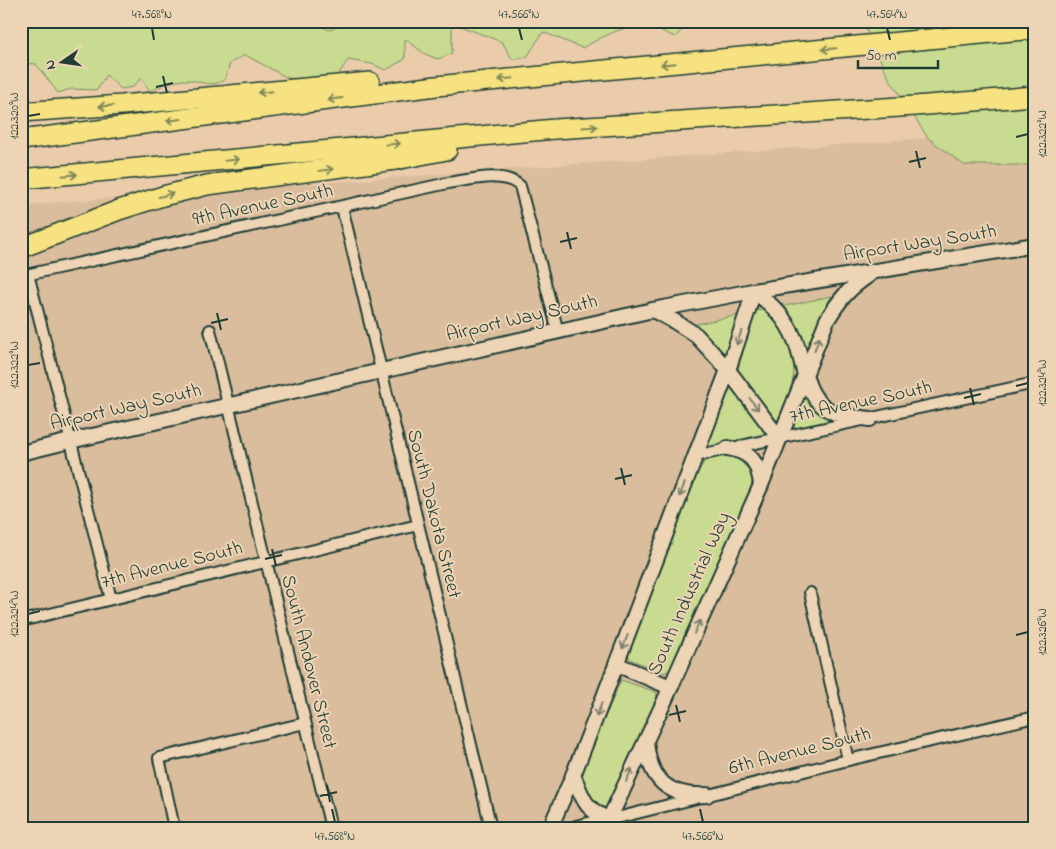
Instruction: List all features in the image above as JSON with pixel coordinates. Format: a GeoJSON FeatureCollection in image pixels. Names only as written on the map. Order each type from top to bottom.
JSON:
{"type":"FeatureCollection","features":[{"type":"Feature","properties":{"kind":"highway"},"geometry":{"type":"LineString","coordinates":[[21,140],[436,86],[1035,29]]}},
{"type":"Feature","properties":{"kind":"highway"},"geometry":{"type":"LineString","coordinates":[[21,112],[378,82],[436,86]]}},
{"type":"Feature","properties":{"kind":"highway"},"geometry":{"type":"LineString","coordinates":[[21,179],[555,129],[915,106],[1035,96]]}},
{"type":"Feature","properties":{"kind":"highway"},"geometry":{"type":"LineString","coordinates":[[21,248],[119,210],[163,196],[208,185],[395,160],[555,129]]}},
{"type":"Feature","properties":{"kind":"street","name":"9th Avenue South"},"geometry":{"type":"LineString","coordinates":[[25,275],[448,183],[501,177],[513,180],[520,186],[558,332]]}},
{"type":"Feature","properties":{"kind":"street","name":"South Dakota Street"},"geometry":{"type":"LineString","coordinates":[[342,207],[491,828]]}},
{"type":"Feature","properties":{"kind":"street","name":"Airport Way South"},"geometry":{"type":"LineString","coordinates":[[21,453],[70,440],[653,310],[753,291],[1035,245]]}},
{"type":"Feature","properties":{"kind":"street","name":"South Industrial Way"},"geometry":{"type":"LineString","coordinates":[[607,824],[761,485],[827,320],[840,299],[872,272]]}},
{"type":"Feature","properties":{"kind":"street"},"geometry":{"type":"LineString","coordinates":[[25,275],[111,600]]}},
{"type":"Feature","properties":{"kind":"street"},"geometry":{"type":"LineString","coordinates":[[753,291],[770,302],[786,321],[795,340],[812,393],[821,405],[833,413],[870,418]]}},
{"type":"Feature","properties":{"kind":"street","name":"South Industrial Way"},"geometry":{"type":"LineString","coordinates":[[550,828],[574,775],[728,370],[753,291]]}},
{"type":"Feature","properties":{"kind":"street"},"geometry":{"type":"LineString","coordinates":[[653,310],[696,335],[728,370],[779,438]]}},
{"type":"Feature","properties":{"kind":"street","name":"South Andover Street"},"geometry":{"type":"LineString","coordinates":[[210,330],[331,828]]}},
{"type":"Feature","properties":{"kind":"street","name":"7th Avenue South"},"geometry":{"type":"LineString","coordinates":[[695,456],[1035,383]]}},
{"type":"Feature","properties":{"kind":"street"},"geometry":{"type":"LineString","coordinates":[[728,448],[749,456],[759,471],[761,485]]}},
{"type":"Feature","properties":{"kind":"street","name":"7th Avenue South"},"geometry":{"type":"LineString","coordinates":[[21,621],[418,525]]}},
{"type":"Feature","properties":{"kind":"street"},"geometry":{"type":"LineString","coordinates":[[810,593],[848,760]]}},
{"type":"Feature","properties":{"kind":"street"},"geometry":{"type":"LineString","coordinates":[[616,664],[670,687]]}},
{"type":"Feature","properties":{"kind":"street","name":"6th Avenue South"},"geometry":{"type":"LineString","coordinates":[[576,828],[607,824],[707,795],[1035,717]]}},
{"type":"Feature","properties":{"kind":"street"},"geometry":{"type":"LineString","coordinates":[[174,828],[158,758],[305,723]]}},
{"type":"Feature","properties":{"kind":"street"},"geometry":{"type":"LineString","coordinates":[[646,740],[649,763],[663,783],[680,793],[690,796],[707,795]]}},
{"type":"Feature","properties":{"kind":"street"},"geometry":{"type":"LineString","coordinates":[[574,775],[586,804],[607,824]]}},
{"type":"Feature","properties":{"kind":"shaded area"},"geometry":{"type":"Polygon","coordinates":[[[928,138],[964,165],[1035,165],[1035,828],[21,828],[21,207],[60,202],[928,138]]]}},
{"type":"Feature","properties":{"kind":"green space"},"geometry":{"type":"Polygon","coordinates":[[[21,21],[311,21],[329,30],[344,24],[344,21],[691,21],[675,37],[644,26],[625,28],[582,48],[543,32],[527,57],[512,59],[502,42],[452,23],[452,53],[438,59],[425,54],[405,39],[405,59],[386,70],[372,64],[348,60],[338,75],[311,81],[288,78],[245,55],[230,63],[225,80],[214,84],[182,80],[168,83],[150,91],[141,78],[133,87],[121,89],[106,75],[97,90],[71,89],[58,93],[36,64],[21,63],[21,21]]]}},
{"type":"Feature","properties":{"kind":"green space"},"geometry":{"type":"Polygon","coordinates":[[[862,21],[1035,21],[1035,165],[964,165],[928,138],[889,78],[862,21]]]}},
{"type":"Feature","properties":{"kind":"green space"},"geometry":{"type":"Polygon","coordinates":[[[832,296],[820,315],[807,355],[798,327],[785,306],[832,296]]]}},
{"type":"Feature","properties":{"kind":"green space"},"geometry":{"type":"Polygon","coordinates":[[[765,310],[783,328],[792,349],[794,372],[790,394],[776,426],[737,372],[755,311],[765,310]]]}},
{"type":"Feature","properties":{"kind":"green space"},"geometry":{"type":"Polygon","coordinates":[[[743,314],[727,363],[692,325],[743,314]]]}},
{"type":"Feature","properties":{"kind":"green space"},"geometry":{"type":"Polygon","coordinates":[[[729,383],[767,433],[705,448],[729,383]]]}},
{"type":"Feature","properties":{"kind":"green space"},"geometry":{"type":"Polygon","coordinates":[[[805,393],[818,409],[833,420],[793,429],[805,393]]]}},
{"type":"Feature","properties":{"kind":"green space"},"geometry":{"type":"Polygon","coordinates":[[[720,456],[733,457],[741,462],[749,470],[753,479],[744,513],[671,670],[663,673],[630,659],[628,655],[696,475],[704,462],[720,456]]]}},
{"type":"Feature","properties":{"kind":"green space"},"geometry":{"type":"Polygon","coordinates":[[[621,680],[656,692],[657,697],[607,807],[597,809],[579,777],[621,680]]]}}]}
